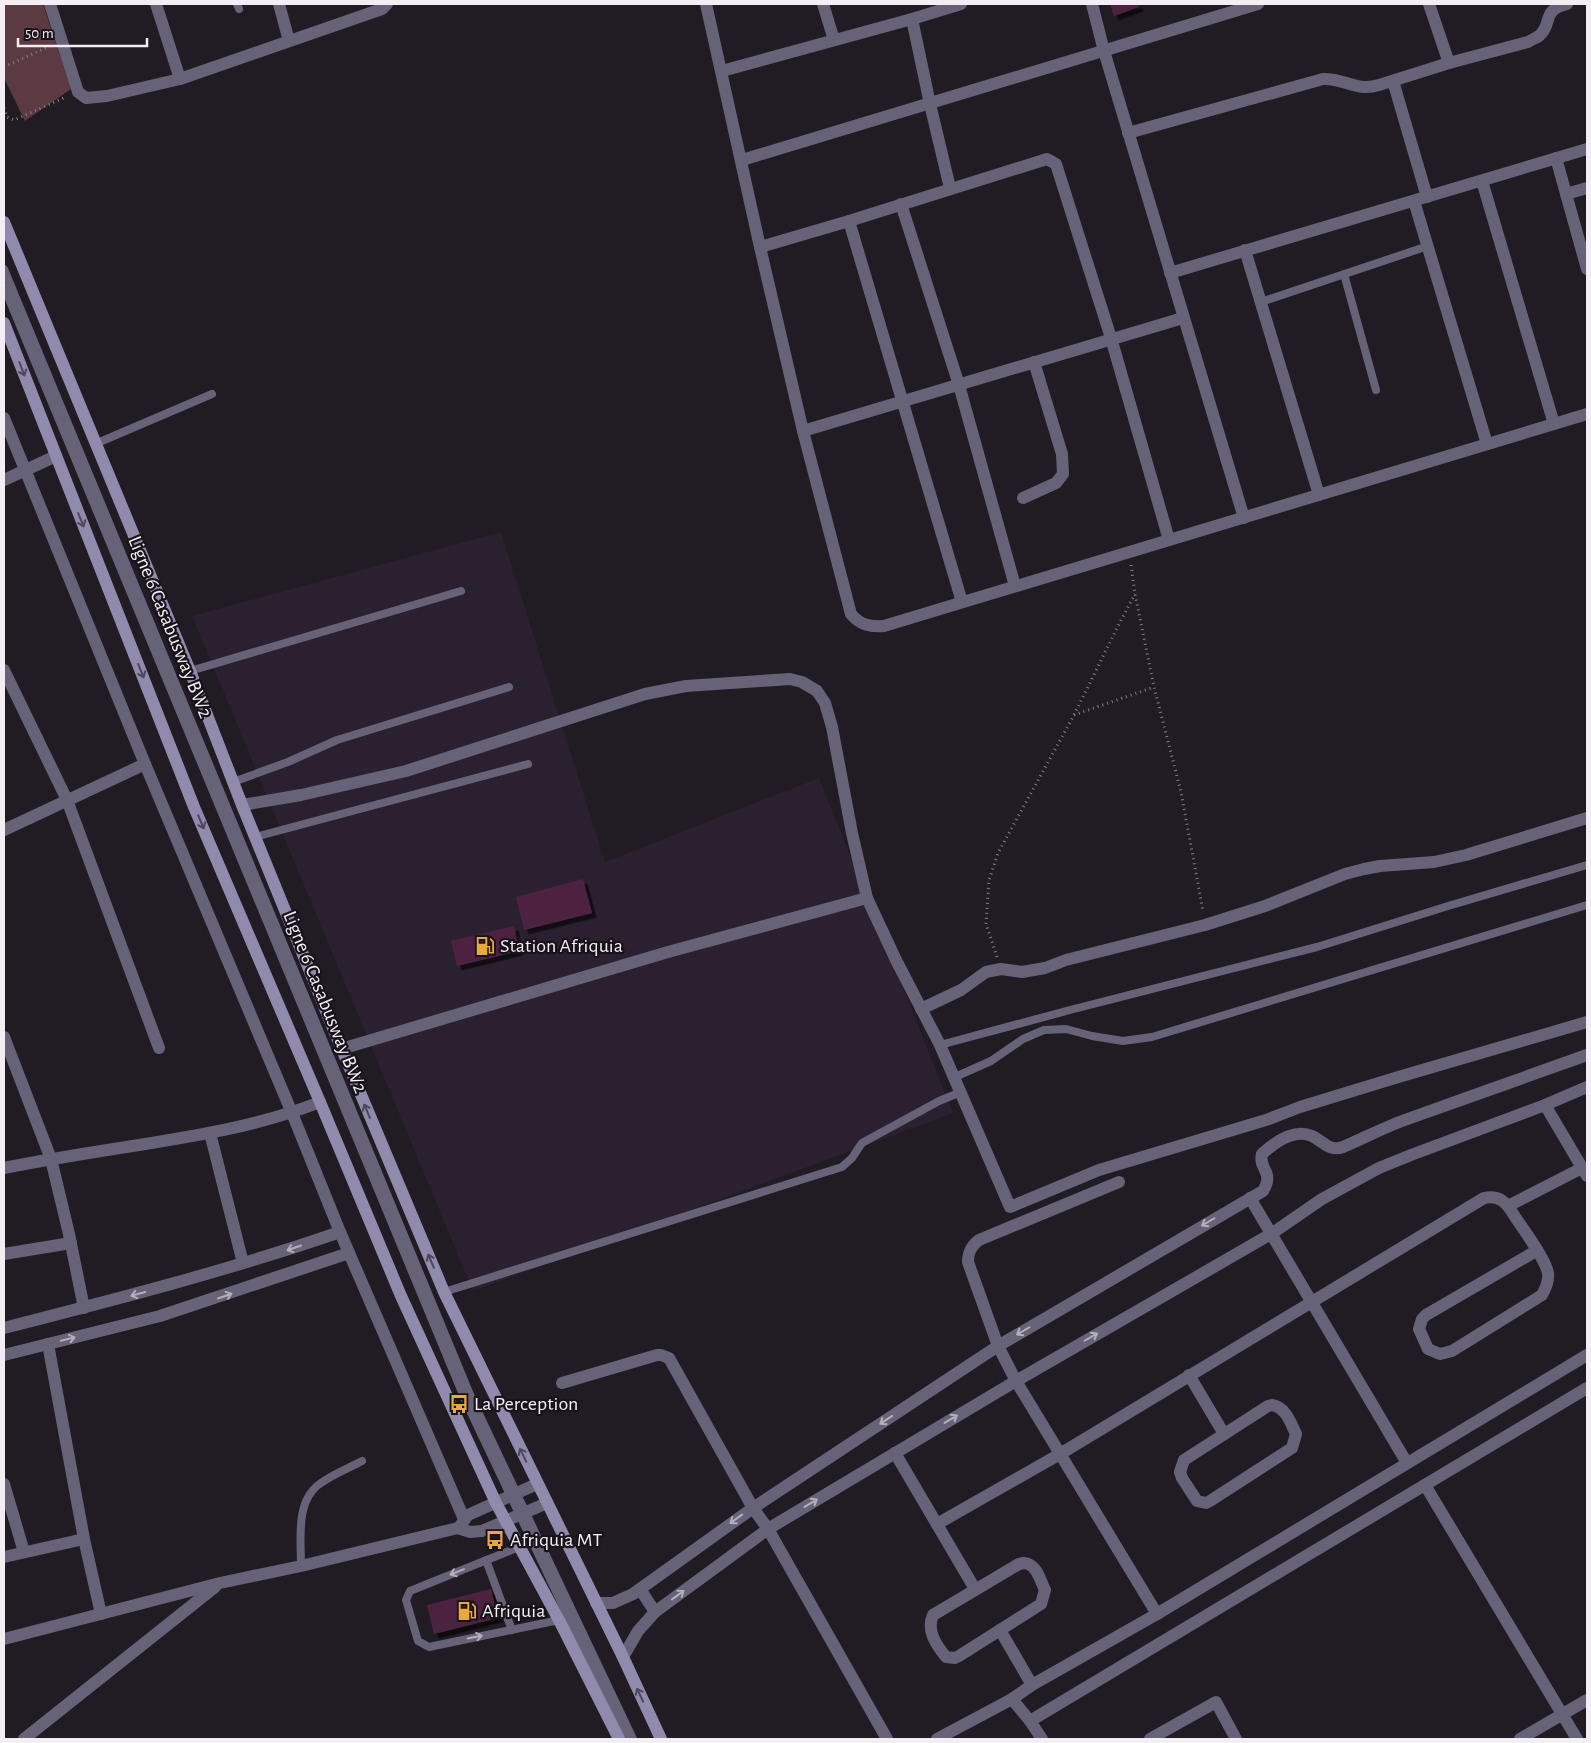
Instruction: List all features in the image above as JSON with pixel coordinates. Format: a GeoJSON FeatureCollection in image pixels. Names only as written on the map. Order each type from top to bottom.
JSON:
{"type":"FeatureCollection","features":[{"type":"Feature","properties":{"kind":"main road"},"geometry":{"type":"LineString","coordinates":[[4,222],[190,671],[242,805],[341,1048],[444,1292],[623,1657],[661,1739]]}},
{"type":"Feature","properties":{"kind":"main road"},"geometry":{"type":"LineString","coordinates":[[4,323],[194,807],[401,1296],[496,1503],[559,1620],[619,1739]]}},
{"type":"Feature","properties":{"kind":"street"},"geometry":{"type":"LineString","coordinates":[[50,4],[78,92],[86,98],[96,98],[180,80],[382,8],[387,4]]}},
{"type":"Feature","properties":{"kind":"street"},"geometry":{"type":"LineString","coordinates":[[156,4],[180,80]]}},
{"type":"Feature","properties":{"kind":"street"},"geometry":{"type":"LineString","coordinates":[[278,4],[289,41]]}},
{"type":"Feature","properties":{"kind":"street"},"geometry":{"type":"LineString","coordinates":[[706,4],[803,431],[851,614],[857,621],[872,627],[884,626],[1587,414]]}},
{"type":"Feature","properties":{"kind":"street"},"geometry":{"type":"LineString","coordinates":[[823,4],[834,40]]}},
{"type":"Feature","properties":{"kind":"street"},"geometry":{"type":"LineString","coordinates":[[722,71],[962,4]]}},
{"type":"Feature","properties":{"kind":"street"},"geometry":{"type":"LineString","coordinates":[[1092,4],[1128,133],[1244,518]]}},
{"type":"Feature","properties":{"kind":"street"},"geometry":{"type":"LineString","coordinates":[[742,160],[1258,4]]}},
{"type":"Feature","properties":{"kind":"street"},"geometry":{"type":"LineString","coordinates":[[1430,4],[1449,63]]}},
{"type":"Feature","properties":{"kind":"street"},"geometry":{"type":"LineString","coordinates":[[1128,133],[1323,79],[1330,78],[1353,86],[1368,88],[1449,63],[1528,42],[1543,31],[1552,10],[1567,4]]}},
{"type":"Feature","properties":{"kind":"street"},"geometry":{"type":"LineString","coordinates":[[912,19],[950,188]]}},
{"type":"Feature","properties":{"kind":"street"},"geometry":{"type":"LineString","coordinates":[[1393,81],[1427,197]]}},
{"type":"Feature","properties":{"kind":"street"},"geometry":{"type":"LineString","coordinates":[[1170,273],[1587,149]]}},
{"type":"Feature","properties":{"kind":"street"},"geometry":{"type":"LineString","coordinates":[[1556,158],[1587,270]]}},
{"type":"Feature","properties":{"kind":"street"},"geometry":{"type":"LineString","coordinates":[[760,247],[848,222],[950,188],[1047,159],[1056,164],[1111,338],[1170,540]]}},
{"type":"Feature","properties":{"kind":"street"},"geometry":{"type":"LineString","coordinates":[[1482,181],[1554,424]]}},
{"type":"Feature","properties":{"kind":"street"},"geometry":{"type":"LineString","coordinates":[[1566,194],[1587,188]]}},
{"type":"Feature","properties":{"kind":"street"},"geometry":{"type":"LineString","coordinates":[[1414,201],[1487,444]]}},
{"type":"Feature","properties":{"kind":"street"},"geometry":{"type":"LineString","coordinates":[[901,204],[959,385],[1016,586]]}},
{"type":"Feature","properties":{"kind":"street"},"geometry":{"type":"LineString","coordinates":[[848,222],[962,602]]}},
{"type":"Feature","properties":{"kind":"street"},"geometry":{"type":"LineString","coordinates":[[1245,250],[1318,495]]}},
{"type":"Feature","properties":{"kind":"street"},"geometry":{"type":"LineString","coordinates":[[803,431],[1183,318]]}},
{"type":"Feature","properties":{"kind":"street"},"geometry":{"type":"LineString","coordinates":[[1023,498],[1056,483],[1062,474],[1062,454],[1034,362]]}},
{"type":"Feature","properties":{"kind":"street"},"geometry":{"type":"LineString","coordinates":[[4,418],[145,764],[292,1113],[464,1531],[476,1532],[506,1522],[547,1503]]}},
{"type":"Feature","properties":{"kind":"street"},"geometry":{"type":"LineString","coordinates":[[4,480],[56,456]]}},
{"type":"Feature","properties":{"kind":"street"},"geometry":{"type":"LineString","coordinates":[[4,670],[67,800],[159,1048]]}},
{"type":"Feature","properties":{"kind":"street"},"geometry":{"type":"LineString","coordinates":[[242,805],[301,795],[406,771],[667,688],[790,679],[802,682],[817,691],[826,703],[867,898],[896,960],[940,1045],[1010,1207],[1099,1170],[1266,1120],[1300,1107],[1395,1078],[1587,1022]]}},
{"type":"Feature","properties":{"kind":"street"},"geometry":{"type":"LineString","coordinates":[[4,830],[145,764]]}},
{"type":"Feature","properties":{"kind":"street"},"geometry":{"type":"LineString","coordinates":[[921,1009],[961,990],[986,972],[1001,969],[1022,972],[1045,968],[1066,960],[1205,925],[1265,906],[1364,868],[1434,862],[1466,855],[1587,818]]}},
{"type":"Feature","properties":{"kind":"street"},"geometry":{"type":"LineString","coordinates":[[341,1048],[668,952],[867,898]]}},
{"type":"Feature","properties":{"kind":"street"},"geometry":{"type":"LineString","coordinates":[[4,1037],[51,1159],[84,1308]]}},
{"type":"Feature","properties":{"kind":"street"},"geometry":{"type":"LineString","coordinates":[[596,1603],[604,1604],[620,1601],[640,1589],[752,1508],[998,1346],[1262,1191],[1268,1177],[1261,1160],[1262,1154],[1292,1135],[1304,1134],[1312,1136],[1329,1147],[1342,1147],[1402,1122],[1587,1055]]}},
{"type":"Feature","properties":{"kind":"street"},"geometry":{"type":"LineString","coordinates":[[623,1657],[638,1631],[655,1612],[768,1529],[1016,1380],[1271,1234],[1322,1199],[1379,1168],[1545,1105],[1587,1086]]}},
{"type":"Feature","properties":{"kind":"street"},"geometry":{"type":"LineString","coordinates":[[4,1168],[210,1133],[292,1113],[320,1102]]}},
{"type":"Feature","properties":{"kind":"street"},"geometry":{"type":"LineString","coordinates":[[1508,1206],[1585,1172],[1545,1105]]}},
{"type":"Feature","properties":{"kind":"street"},"geometry":{"type":"LineString","coordinates":[[210,1133],[243,1263]]}},
{"type":"Feature","properties":{"kind":"street"},"geometry":{"type":"LineString","coordinates":[[1119,1182],[979,1240],[970,1249],[968,1262],[998,1346],[1016,1380],[1157,1614]]}},
{"type":"Feature","properties":{"kind":"street"},"geometry":{"type":"LineString","coordinates":[[937,1524],[1060,1454],[1484,1198],[1496,1197],[1502,1199],[1508,1206],[1536,1251],[1544,1264],[1548,1274],[1547,1285],[1542,1295],[1452,1351],[1440,1354],[1428,1349],[1419,1329],[1422,1319],[1426,1315],[1536,1251]]}},
{"type":"Feature","properties":{"kind":"street"},"geometry":{"type":"LineString","coordinates":[[1250,1198],[1407,1463]]}},
{"type":"Feature","properties":{"kind":"street"},"geometry":{"type":"LineString","coordinates":[[4,1328],[155,1290],[289,1250],[340,1232]]}},
{"type":"Feature","properties":{"kind":"street"},"geometry":{"type":"LineString","coordinates":[[4,1254],[71,1243]]}},
{"type":"Feature","properties":{"kind":"street"},"geometry":{"type":"LineString","coordinates":[[4,1355],[170,1313],[349,1254]]}},
{"type":"Feature","properties":{"kind":"street"},"geometry":{"type":"LineString","coordinates":[[48,1344],[84,1539],[101,1614]]}},
{"type":"Feature","properties":{"kind":"street"},"geometry":{"type":"LineString","coordinates":[[562,1383],[656,1355],[668,1358],[752,1508],[768,1529],[888,1739]]}},
{"type":"Feature","properties":{"kind":"street"},"geometry":{"type":"LineString","coordinates":[[937,1739],[1157,1614],[1587,1355]]}},
{"type":"Feature","properties":{"kind":"street"},"geometry":{"type":"LineString","coordinates":[[1189,1375],[1224,1434]]}},
{"type":"Feature","properties":{"kind":"street"},"geometry":{"type":"LineString","coordinates":[[1030,1721],[1587,1388]]}},
{"type":"Feature","properties":{"kind":"street"},"geometry":{"type":"LineString","coordinates":[[1272,1405],[1284,1411],[1296,1434],[1295,1444],[1288,1452],[1210,1501],[1201,1503],[1195,1498],[1182,1478],[1181,1466],[1189,1455],[1224,1434],[1272,1405]]}},
{"type":"Feature","properties":{"kind":"street"},"geometry":{"type":"LineString","coordinates":[[895,1453],[975,1589]]}},
{"type":"Feature","properties":{"kind":"street"},"geometry":{"type":"LineString","coordinates":[[4,1484],[24,1552]]}},
{"type":"Feature","properties":{"kind":"street"},"geometry":{"type":"LineString","coordinates":[[4,1639],[220,1583],[301,1566],[461,1524],[468,1515],[537,1484]]}},
{"type":"Feature","properties":{"kind":"street"},"geometry":{"type":"LineString","coordinates":[[1425,1486],[1577,1739]]}},
{"type":"Feature","properties":{"kind":"street"},"geometry":{"type":"LineString","coordinates":[[4,1557],[84,1539]]}},
{"type":"Feature","properties":{"kind":"street"},"geometry":{"type":"LineString","coordinates":[[1029,1563],[1035,1568],[1045,1590],[1044,1599],[1037,1608],[955,1658],[946,1657],[931,1633],[930,1621],[933,1615],[975,1589],[1019,1564],[1029,1563]]}},
{"type":"Feature","properties":{"kind":"street"},"geometry":{"type":"LineString","coordinates":[[24,1739],[220,1583]]}},
{"type":"Feature","properties":{"kind":"street"},"geometry":{"type":"LineString","coordinates":[[640,1589],[655,1612]]}},
{"type":"Feature","properties":{"kind":"street"},"geometry":{"type":"LineString","coordinates":[[1000,1630],[1032,1685]]}},
{"type":"Feature","properties":{"kind":"street"},"geometry":{"type":"LineString","coordinates":[[1012,1698],[1042,1739]]}},
{"type":"Feature","properties":{"kind":"street"},"geometry":{"type":"LineString","coordinates":[[1520,1739],[1587,1700]]}},
{"type":"Feature","properties":{"kind":"street"},"geometry":{"type":"LineString","coordinates":[[1150,1739],[1216,1702],[1236,1739]]}},
{"type":"Feature","properties":{"kind":"lane"},"geometry":{"type":"LineString","coordinates":[[1260,302],[1428,246]]}},
{"type":"Feature","properties":{"kind":"lane","name":"Ligne 6 Casabusway BW2"},"geometry":{"type":"LineString","coordinates":[[4,269],[467,1388],[514,1495],[633,1739]]}},
{"type":"Feature","properties":{"kind":"lane"},"geometry":{"type":"LineString","coordinates":[[1344,274],[1376,390]]}},
{"type":"Feature","properties":{"kind":"lane","name":"Ligne 6 Casabusway BW2"},"geometry":{"type":"LineString","coordinates":[[4,287],[466,1402],[514,1495]]}},
{"type":"Feature","properties":{"kind":"lane"},"geometry":{"type":"LineString","coordinates":[[95,444],[212,394]]}},
{"type":"Feature","properties":{"kind":"lane"},"geometry":{"type":"LineString","coordinates":[[190,671],[461,591]]}},
{"type":"Feature","properties":{"kind":"lane"},"geometry":{"type":"LineString","coordinates":[[233,782],[288,762],[337,740],[509,687]]}},
{"type":"Feature","properties":{"kind":"lane"},"geometry":{"type":"LineString","coordinates":[[256,837],[528,764]]}},
{"type":"Feature","properties":{"kind":"lane"},"geometry":{"type":"LineString","coordinates":[[940,1045],[1316,947],[1587,865]]}},
{"type":"Feature","properties":{"kind":"lane"},"geometry":{"type":"LineString","coordinates":[[954,1077],[991,1061],[1023,1039],[1044,1030],[1066,1029],[1123,1041],[1152,1037],[1587,905]]}},
{"type":"Feature","properties":{"kind":"lane"},"geometry":{"type":"LineString","coordinates":[[444,1292],[842,1167],[852,1158],[862,1143],[939,1101],[961,1092]]}},
{"type":"Feature","properties":{"kind":"lane"},"geometry":{"type":"LineString","coordinates":[[301,1566],[302,1511],[308,1496],[319,1484],[362,1461]]}},
{"type":"Feature","properties":{"kind":"lane","name":"Ligne 6 Casabusway BW2"},"geometry":{"type":"LineString","coordinates":[[523,1514],[626,1739]]}},
{"type":"Feature","properties":{"kind":"lane"},"geometry":{"type":"LineString","coordinates":[[519,1547],[410,1591],[406,1600],[418,1641],[429,1647],[559,1620]]}},
{"type":"Feature","properties":{"kind":"lane"},"geometry":{"type":"LineString","coordinates":[[486,1560],[512,1630]]}},
{"type":"Feature","properties":{"kind":"path"},"geometry":{"type":"LineString","coordinates":[[4,66],[62,41]]}},
{"type":"Feature","properties":{"kind":"path"},"geometry":{"type":"LineString","coordinates":[[4,108],[8,117],[14,120],[78,92]]}},
{"type":"Feature","properties":{"kind":"path"},"geometry":{"type":"LineString","coordinates":[[1129,552],[1135,594],[1154,687],[1182,792],[1205,925]]}},
{"type":"Feature","properties":{"kind":"path"},"geometry":{"type":"LineString","coordinates":[[1001,969],[986,924],[989,880],[1002,846],[1074,716],[1118,624],[1135,594]]}},
{"type":"Feature","properties":{"kind":"path"},"geometry":{"type":"LineString","coordinates":[[1074,716],[1154,687]]}},
{"type":"Feature","properties":{"kind":"shaded area"},"geometry":{"type":"Polygon","coordinates":[[[4,4],[43,4],[71,89],[25,121],[4,78],[4,4]]]}},
{"type":"Feature","properties":{"kind":"shaded area"},"geometry":{"type":"Polygon","coordinates":[[[501,532],[605,862],[819,778],[953,1113],[473,1291],[192,616],[501,532]]]}},
{"type":"Feature","properties":{"kind":"building"},"geometry":{"type":"Polygon","coordinates":[[[1110,4],[1138,4],[1139,7],[1114,16],[1110,4]]]}},
{"type":"Feature","properties":{"kind":"building"},"geometry":{"type":"Polygon","coordinates":[[[583,879],[592,913],[524,930],[516,897],[583,879]]]}},
{"type":"Feature","properties":{"kind":"building","name":"Station Afriquia"},"geometry":{"type":"Polygon","coordinates":[[[514,926],[519,951],[457,966],[451,941],[514,926]]]}},
{"type":"Feature","properties":{"kind":"building"},"geometry":{"type":"Polygon","coordinates":[[[491,1589],[498,1618],[434,1634],[427,1605],[491,1589]]]}},
{"type":"Feature","properties":{"kind":"place","name":"Station Afriquia"},"geometry":{"type":"Point","coordinates":[485,946]}},
{"type":"Feature","properties":{"kind":"place","name":"La Perception"},"geometry":{"type":"Point","coordinates":[459,1404]}},
{"type":"Feature","properties":{"kind":"place","name":"Afriquia MT"},"geometry":{"type":"Point","coordinates":[495,1540]}},
{"type":"Feature","properties":{"kind":"place","name":"Afriquia"},"geometry":{"type":"Point","coordinates":[467,1611]}}]}
